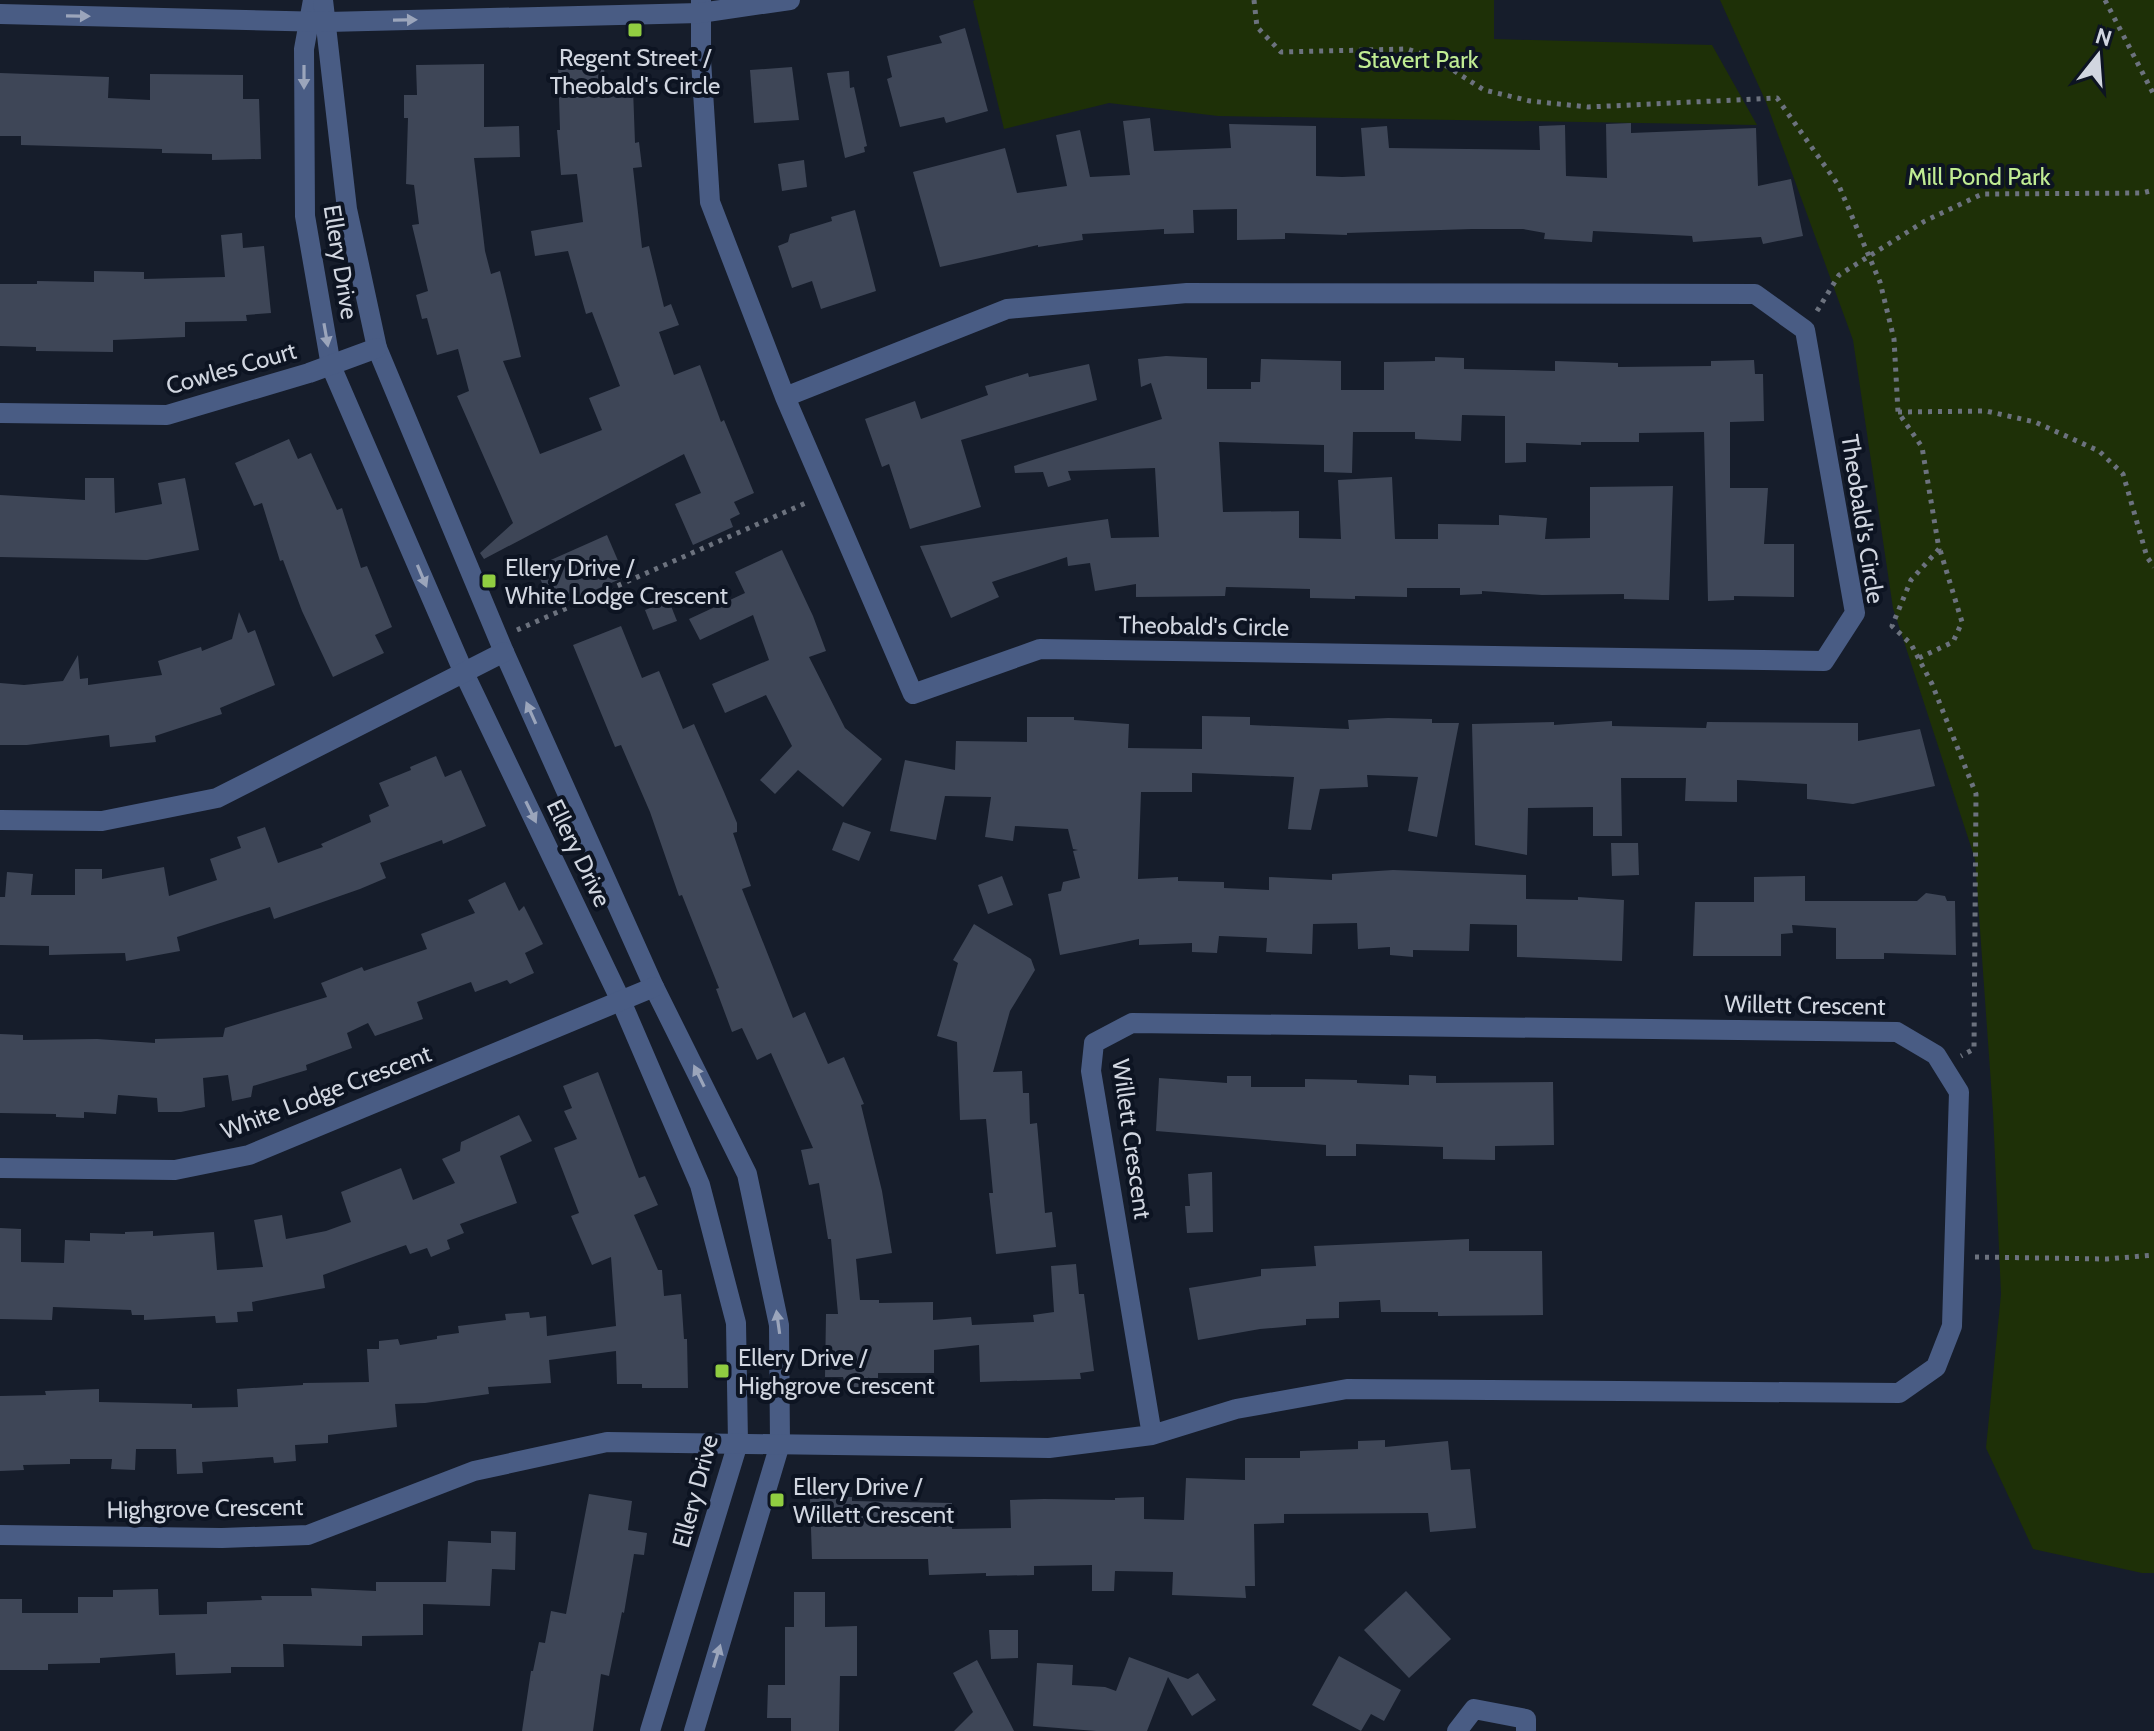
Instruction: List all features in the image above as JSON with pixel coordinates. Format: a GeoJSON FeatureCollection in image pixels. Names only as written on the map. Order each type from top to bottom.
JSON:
{"type":"FeatureCollection","features":[{"type":"Feature","properties":{"kind":"street","name":"Ellery Drive"},"geometry":{"type":"LineString","coordinates":[[313,0],[347,209],[377,348],[501,645],[654,987],[747,1174],[779,1325],[780,1444],[694,1731]]}},
{"type":"Feature","properties":{"kind":"street","name":"Ellery Drive"},"geometry":{"type":"LineString","coordinates":[[323,0],[304,61],[305,216],[331,366],[464,673],[621,1001],[700,1185],[736,1323],[738,1443],[650,1731]]}},
{"type":"Feature","properties":{"kind":"street"},"geometry":{"type":"LineString","coordinates":[[0,14],[317,22],[701,7],[790,0]]}},
{"type":"Feature","properties":{"kind":"street","name":"Theobald's Circle"},"geometry":{"type":"LineString","coordinates":[[701,7],[710,202],[785,397],[913,694],[1040,649],[1824,661],[1855,613],[1805,330],[1755,294],[1172,294],[1007,309],[785,397]]}},
{"type":"Feature","properties":{"kind":"street","name":"Cowles Court"},"geometry":{"type":"LineString","coordinates":[[0,413],[167,415],[331,366],[377,348]]}},
{"type":"Feature","properties":{"kind":"street"},"geometry":{"type":"LineString","coordinates":[[0,820],[102,821],[217,798],[464,673],[501,645]]}},
{"type":"Feature","properties":{"kind":"street","name":"White Lodge Crescent"},"geometry":{"type":"LineString","coordinates":[[0,1168],[175,1170],[249,1155],[654,987]]}},
{"type":"Feature","properties":{"kind":"street","name":"Willett Crescent"},"geometry":{"type":"LineString","coordinates":[[780,1444],[1049,1448],[1152,1435],[1236,1409],[1347,1389],[1899,1393],[1936,1367],[1952,1326],[1959,1092],[1936,1055],[1897,1032],[1132,1023],[1094,1043],[1091,1071],[1152,1435]]}},
{"type":"Feature","properties":{"kind":"street","name":"Highgrove Crescent"},"geometry":{"type":"LineString","coordinates":[[0,1535],[222,1538],[308,1535],[474,1471],[607,1442],[780,1444]]}},
{"type":"Feature","properties":{"kind":"street"},"geometry":{"type":"LineString","coordinates":[[1457,1731],[1474,1709],[1526,1719],[1526,1731]]}},
{"type":"Feature","properties":{"kind":"path"},"geometry":{"type":"LineString","coordinates":[[1254,0],[1257,27],[1281,52],[1407,49],[1434,58],[1484,90],[1530,101],[1588,107],[1777,98],[1839,186],[1880,282],[1894,339],[1898,412],[1922,447],[1939,549],[1962,622],[1953,642],[1919,658]]}},
{"type":"Feature","properties":{"kind":"path"},"geometry":{"type":"LineString","coordinates":[[2105,0],[2154,95]]}},
{"type":"Feature","properties":{"kind":"path"},"geometry":{"type":"LineString","coordinates":[[1781,312],[1816,311],[1839,275],[1868,254],[1925,221],[1982,194],[2142,193],[2154,190]]}},
{"type":"Feature","properties":{"kind":"path"},"geometry":{"type":"LineString","coordinates":[[1898,412],[1986,411],[2035,422],[2099,451],[2123,474],[2147,557],[2154,567]]}},
{"type":"Feature","properties":{"kind":"path"},"geometry":{"type":"LineString","coordinates":[[501,645],[827,494]]}},
{"type":"Feature","properties":{"kind":"path"},"geometry":{"type":"LineString","coordinates":[[1939,549],[1911,580],[1892,626],[1911,644],[1919,658],[1976,794],[1974,1049],[1943,1067]]}},
{"type":"Feature","properties":{"kind":"path"},"geometry":{"type":"LineString","coordinates":[[1954,1256],[2107,1259],[2154,1255]]}},
{"type":"Feature","properties":{"kind":"green space","name":"Stavert Park"},"geometry":{"type":"Polygon","coordinates":[[[975,0],[1494,0],[1494,39],[1712,45],[1757,125],[1218,116],[1109,103],[1004,129],[975,0]]]}},
{"type":"Feature","properties":{"kind":"green space","name":"Mill Pond Park"},"geometry":{"type":"Polygon","coordinates":[[[1720,0],[2154,0],[2154,1573],[2033,1549],[1986,1448],[2001,1294],[1993,1112],[1975,859],[1893,608],[1853,340],[1766,102],[1720,0]]]}},
{"type":"Feature","properties":{"kind":"building"},"geometry":{"type":"Polygon","coordinates":[[[965,28],[988,111],[946,123],[944,117],[900,127],[887,79],[892,77],[887,56],[942,43],[939,36],[965,28]]]}},
{"type":"Feature","properties":{"kind":"building"},"geometry":{"type":"Polygon","coordinates":[[[484,64],[484,127],[519,126],[520,157],[474,158],[485,251],[491,274],[500,271],[521,357],[503,361],[540,454],[602,430],[589,398],[620,386],[592,312],[586,314],[568,251],[535,256],[531,231],[583,222],[577,174],[561,175],[557,130],[560,130],[558,67],[604,65],[605,89],[633,88],[635,143],[639,142],[642,167],[633,168],[642,248],[649,246],[664,307],[671,304],[679,325],[659,332],[674,375],[700,365],[721,422],[724,420],[754,493],[734,502],[740,514],[730,519],[733,527],[693,545],[675,504],[701,493],[684,454],[484,559],[480,553],[513,523],[457,396],[469,391],[458,349],[437,355],[427,318],[422,319],[416,295],[428,291],[412,225],[419,224],[414,185],[406,184],[408,118],[404,118],[404,95],[417,95],[416,65],[484,64]]]}},
{"type":"Feature","properties":{"kind":"building"},"geometry":{"type":"Polygon","coordinates":[[[792,67],[799,120],[754,123],[750,70],[792,67]]]}},
{"type":"Feature","properties":{"kind":"building"},"geometry":{"type":"Polygon","coordinates":[[[849,71],[850,88],[854,87],[867,146],[864,147],[865,152],[845,158],[827,73],[849,71]]]}},
{"type":"Feature","properties":{"kind":"building"},"geometry":{"type":"Polygon","coordinates":[[[0,73],[109,77],[108,98],[150,100],[150,74],[243,75],[243,99],[259,99],[261,159],[212,160],[212,154],[162,153],[162,149],[21,145],[21,136],[0,136],[0,73]]]}},
{"type":"Feature","properties":{"kind":"building"},"geometry":{"type":"Polygon","coordinates":[[[1150,118],[1154,151],[1231,148],[1229,124],[1316,126],[1316,176],[1342,177],[1365,176],[1361,128],[1387,126],[1389,148],[1540,150],[1539,126],[1565,125],[1566,176],[1607,178],[1606,124],[1631,123],[1631,133],[1756,128],[1758,186],[1791,179],[1803,236],[1763,244],[1761,237],[1693,242],[1692,236],[1593,231],[1592,242],[1544,239],[1545,233],[1523,229],[1472,229],[1347,235],[1285,233],[1285,239],[1237,240],[1237,209],[1193,210],[1194,233],[1164,234],[1164,229],[1082,234],[1083,240],[1038,245],[940,267],[913,172],[1005,148],[1017,193],[1067,186],[1056,135],[1080,130],[1090,177],[1130,175],[1123,121],[1150,118]]]}},
{"type":"Feature","properties":{"kind":"building"},"geometry":{"type":"Polygon","coordinates":[[[804,160],[807,187],[782,191],[778,164],[804,160]]]}},
{"type":"Feature","properties":{"kind":"building"},"geometry":{"type":"Polygon","coordinates":[[[855,210],[876,291],[821,309],[812,281],[792,288],[778,246],[788,242],[790,234],[855,210]]]}},
{"type":"Feature","properties":{"kind":"building"},"geometry":{"type":"Polygon","coordinates":[[[242,233],[243,248],[264,246],[271,313],[246,315],[247,321],[185,322],[185,337],[113,340],[113,352],[36,351],[36,347],[0,346],[0,284],[94,282],[94,271],[144,272],[144,279],[225,277],[221,235],[242,233]]]}},
{"type":"Feature","properties":{"kind":"building"},"geometry":{"type":"Polygon","coordinates":[[[1166,356],[1207,358],[1207,389],[1251,389],[1251,382],[1260,382],[1261,359],[1341,361],[1341,390],[1384,390],[1384,362],[1435,361],[1435,357],[1464,358],[1464,369],[1555,371],[1555,361],[1618,363],[1618,367],[1711,366],[1711,361],[1754,360],[1755,374],[1763,374],[1764,421],[1730,422],[1730,488],[1768,488],[1764,544],[1794,544],[1794,597],[1734,596],[1734,600],[1708,601],[1704,432],[1639,433],[1639,442],[1581,442],[1581,445],[1526,443],[1526,462],[1505,463],[1505,416],[1462,415],[1461,441],[1415,439],[1415,432],[1353,432],[1352,473],[1324,472],[1324,445],[1219,442],[1223,512],[1299,511],[1299,538],[1341,539],[1338,480],[1392,477],[1395,539],[1438,539],[1438,524],[1499,525],[1499,515],[1547,518],[1545,539],[1590,538],[1590,487],[1673,486],[1669,600],[1624,599],[1624,594],[1542,595],[1482,591],[1482,594],[1460,595],[1460,588],[1407,588],[1407,597],[1355,596],[1355,599],[1310,598],[1310,589],[1226,587],[1225,596],[1136,597],[1136,584],[1095,591],[1090,563],[1068,566],[1067,557],[992,582],[999,597],[951,618],[920,546],[1108,519],[1111,538],[1159,537],[1155,468],[1068,471],[1071,480],[1048,487],[1043,472],[1015,473],[1014,466],[1162,419],[1151,383],[1141,387],[1138,359],[1166,356]]]}},
{"type":"Feature","properties":{"kind":"building"},"geometry":{"type":"Polygon","coordinates":[[[1089,364],[1097,400],[961,440],[981,507],[910,529],[889,464],[882,467],[865,419],[915,401],[921,419],[988,395],[985,386],[1028,373],[1029,377],[1089,364]]]}},
{"type":"Feature","properties":{"kind":"building"},"geometry":{"type":"Polygon","coordinates":[[[289,439],[298,459],[311,453],[337,510],[342,508],[361,568],[367,566],[392,627],[375,635],[384,653],[333,677],[302,611],[283,560],[280,561],[262,503],[254,506],[235,463],[289,439]]]}},
{"type":"Feature","properties":{"kind":"building"},"geometry":{"type":"Polygon","coordinates":[[[85,478],[114,478],[115,513],[162,504],[158,483],[185,478],[199,550],[147,560],[0,557],[0,495],[85,500],[85,478]]]}},
{"type":"Feature","properties":{"kind":"building"},"geometry":{"type":"Polygon","coordinates":[[[607,535],[625,577],[553,608],[535,567],[607,535]]]}},
{"type":"Feature","properties":{"kind":"building"},"geometry":{"type":"Polygon","coordinates":[[[782,550],[826,651],[809,657],[845,728],[882,759],[843,807],[798,770],[775,794],[760,780],[792,746],[766,695],[725,713],[712,684],[769,660],[753,615],[700,640],[689,619],[745,593],[735,572],[782,550]]]}},
{"type":"Feature","properties":{"kind":"building"},"geometry":{"type":"Polygon","coordinates":[[[669,601],[677,621],[653,630],[645,610],[669,601]]]}},
{"type":"Feature","properties":{"kind":"building"},"geometry":{"type":"Polygon","coordinates":[[[239,612],[248,633],[255,630],[275,685],[220,708],[222,714],[155,736],[156,742],[110,747],[109,735],[27,745],[0,745],[0,683],[24,685],[63,681],[78,655],[80,679],[88,678],[88,685],[162,675],[158,661],[201,647],[202,651],[232,639],[239,612]]]}},
{"type":"Feature","properties":{"kind":"building"},"geometry":{"type":"Polygon","coordinates":[[[621,626],[642,678],[659,671],[683,729],[694,724],[724,792],[737,823],[737,832],[733,833],[751,886],[742,889],[793,1018],[805,1012],[828,1064],[844,1057],[864,1104],[861,1105],[882,1191],[892,1253],[856,1259],[860,1300],[879,1300],[879,1303],[933,1302],[933,1320],[971,1317],[972,1325],[1034,1322],[1033,1315],[1054,1312],[1051,1266],[1076,1264],[1079,1294],[1084,1294],[1094,1371],[1080,1373],[1081,1379],[980,1382],[979,1345],[934,1350],[934,1373],[878,1373],[878,1378],[864,1378],[864,1387],[846,1387],[843,1377],[825,1377],[826,1314],[838,1314],[831,1239],[828,1239],[819,1183],[809,1185],[801,1150],[813,1148],[771,1053],[757,1060],[742,1028],[732,1032],[716,989],[719,988],[682,895],[679,896],[650,812],[621,745],[615,747],[573,645],[621,626]]]}},
{"type":"Feature","properties":{"kind":"building"},"geometry":{"type":"Polygon","coordinates":[[[1202,716],[1250,717],[1250,725],[1349,729],[1348,720],[1432,719],[1432,723],[1459,723],[1437,837],[1408,831],[1418,777],[1367,775],[1368,787],[1320,789],[1311,830],[1288,829],[1294,777],[1192,773],[1192,792],[1141,792],[1138,879],[1178,877],[1178,881],[1224,882],[1224,888],[1269,890],[1269,877],[1332,880],[1332,874],[1393,870],[1526,875],[1526,899],[1578,900],[1578,897],[1624,900],[1622,961],[1517,957],[1517,925],[1470,924],[1469,951],[1413,950],[1413,957],[1390,955],[1390,947],[1358,949],[1357,923],[1313,924],[1312,954],[1266,952],[1267,938],[1219,936],[1217,953],[1192,952],[1192,943],[1139,945],[1139,939],[1060,955],[1048,894],[1061,891],[1063,882],[1080,878],[1073,851],[1078,850],[1073,849],[1068,829],[1015,826],[1013,841],[985,837],[991,797],[945,796],[936,840],[890,831],[905,760],[955,770],[956,741],[1027,742],[1027,717],[1074,717],[1074,720],[1129,724],[1128,748],[1202,749],[1202,716]]]}},
{"type":"Feature","properties":{"kind":"building"},"geometry":{"type":"Polygon","coordinates":[[[1612,721],[1612,726],[1706,728],[1707,722],[1858,723],[1858,741],[1920,729],[1935,786],[1853,804],[1807,799],[1807,784],[1737,780],[1737,802],[1685,801],[1686,778],[1621,778],[1622,836],[1593,836],[1593,807],[1528,808],[1527,855],[1475,845],[1472,724],[1554,722],[1554,725],[1612,721]]]}},
{"type":"Feature","properties":{"kind":"building"},"geometry":{"type":"Polygon","coordinates":[[[436,756],[445,777],[461,770],[486,826],[443,844],[442,840],[380,863],[386,878],[274,919],[270,907],[177,937],[180,951],[126,961],[125,953],[49,955],[49,946],[0,945],[0,897],[5,897],[7,872],[33,874],[31,895],[75,895],[75,869],[102,869],[102,879],[164,867],[169,896],[217,880],[210,859],[241,848],[237,837],[265,827],[278,863],[323,847],[321,844],[371,822],[369,815],[389,806],[379,783],[436,756]]]}},
{"type":"Feature","properties":{"kind":"building"},"geometry":{"type":"Polygon","coordinates":[[[843,822],[871,832],[859,861],[832,850],[843,822]]]}},
{"type":"Feature","properties":{"kind":"building"},"geometry":{"type":"Polygon","coordinates":[[[1611,843],[1638,843],[1639,875],[1612,876],[1611,843]]]}},
{"type":"Feature","properties":{"kind":"building"},"geometry":{"type":"Polygon","coordinates":[[[1002,876],[1013,905],[988,914],[978,885],[1002,876]]]}},
{"type":"Feature","properties":{"kind":"building"},"geometry":{"type":"Polygon","coordinates":[[[1805,876],[1805,901],[1917,901],[1926,893],[1955,901],[1956,955],[1884,953],[1884,959],[1836,959],[1836,928],[1792,925],[1793,933],[1781,934],[1781,956],[1693,956],[1695,902],[1754,902],[1754,877],[1805,876]]]}},
{"type":"Feature","properties":{"kind":"building"},"geometry":{"type":"Polygon","coordinates":[[[505,882],[519,911],[524,906],[543,944],[525,953],[534,973],[510,984],[507,980],[475,992],[471,982],[417,1002],[423,1019],[375,1036],[368,1023],[347,1033],[352,1048],[306,1065],[307,1070],[253,1086],[251,1097],[232,1101],[228,1075],[203,1078],[205,1107],[181,1112],[158,1112],[157,1098],[118,1095],[116,1114],[84,1112],[84,1118],[0,1113],[0,1034],[23,1035],[23,1040],[97,1039],[155,1043],[155,1039],[223,1037],[225,1028],[327,997],[321,983],[362,967],[364,971],[427,949],[421,934],[475,913],[468,900],[505,882]]]}},
{"type":"Feature","properties":{"kind":"building"},"geometry":{"type":"Polygon","coordinates":[[[974,924],[1031,959],[1035,970],[1010,1011],[993,1072],[1022,1071],[1023,1093],[1029,1093],[1030,1124],[1037,1123],[1045,1213],[1052,1212],[1056,1247],[996,1254],[989,1193],[993,1193],[986,1119],[960,1120],[957,1042],[937,1036],[958,963],[953,960],[974,924]]]}},
{"type":"Feature","properties":{"kind":"building"},"geometry":{"type":"Polygon","coordinates":[[[598,1072],[639,1178],[645,1176],[658,1205],[634,1215],[658,1270],[662,1270],[664,1296],[681,1294],[684,1339],[687,1339],[688,1388],[642,1388],[642,1384],[617,1384],[616,1351],[549,1360],[551,1383],[488,1387],[489,1394],[395,1404],[397,1427],[328,1435],[328,1443],[295,1445],[296,1461],[274,1463],[273,1457],[202,1462],[203,1473],[177,1474],[176,1449],[136,1449],[135,1470],[111,1469],[112,1459],[70,1459],[70,1464],[23,1465],[24,1470],[0,1471],[0,1396],[99,1389],[99,1402],[192,1404],[192,1408],[238,1407],[237,1389],[303,1383],[369,1382],[367,1349],[379,1349],[379,1341],[398,1339],[400,1345],[437,1339],[437,1336],[459,1333],[458,1326],[506,1320],[505,1314],[529,1312],[530,1318],[546,1316],[547,1336],[616,1326],[611,1257],[592,1265],[571,1216],[579,1213],[554,1148],[577,1139],[564,1111],[572,1108],[563,1086],[598,1072]]]}},
{"type":"Feature","properties":{"kind":"building"},"geometry":{"type":"Polygon","coordinates":[[[1409,1075],[1436,1076],[1436,1083],[1553,1082],[1554,1145],[1495,1146],[1495,1160],[1443,1159],[1443,1147],[1356,1144],[1356,1156],[1326,1156],[1326,1145],[1156,1131],[1159,1078],[1227,1083],[1227,1076],[1251,1076],[1251,1087],[1305,1087],[1305,1079],[1409,1085],[1409,1075]]]}},
{"type":"Feature","properties":{"kind":"building"},"geometry":{"type":"Polygon","coordinates":[[[519,1115],[532,1141],[500,1156],[517,1203],[460,1224],[464,1233],[447,1240],[450,1249],[431,1257],[427,1248],[410,1254],[406,1245],[323,1275],[325,1288],[252,1302],[253,1311],[237,1312],[238,1322],[216,1323],[215,1316],[144,1320],[144,1315],[132,1315],[131,1310],[53,1307],[52,1320],[0,1319],[0,1228],[21,1229],[21,1262],[64,1263],[65,1240],[90,1241],[90,1233],[153,1231],[153,1236],[214,1232],[217,1270],[263,1267],[254,1220],[282,1215],[286,1239],[326,1231],[351,1222],[341,1192],[401,1168],[413,1200],[455,1183],[442,1159],[460,1151],[461,1142],[519,1115]]]}},
{"type":"Feature","properties":{"kind":"building"},"geometry":{"type":"Polygon","coordinates":[[[1212,1172],[1213,1232],[1187,1233],[1185,1206],[1190,1206],[1188,1174],[1212,1172]]]}},
{"type":"Feature","properties":{"kind":"building"},"geometry":{"type":"Polygon","coordinates":[[[1469,1239],[1469,1251],[1542,1251],[1543,1315],[1438,1316],[1438,1312],[1381,1312],[1380,1300],[1339,1302],[1339,1318],[1306,1319],[1306,1325],[1198,1340],[1189,1288],[1261,1276],[1261,1269],[1316,1266],[1314,1246],[1469,1239]]]}},
{"type":"Feature","properties":{"kind":"building"},"geometry":{"type":"Polygon","coordinates":[[[1385,1440],[1385,1447],[1448,1441],[1451,1470],[1470,1469],[1476,1528],[1430,1532],[1428,1513],[1284,1514],[1284,1523],[1254,1524],[1255,1586],[1245,1586],[1246,1598],[1172,1595],[1173,1572],[1115,1571],[1114,1591],[1092,1591],[1092,1565],[1034,1566],[1034,1575],[929,1575],[928,1559],[812,1559],[810,1498],[852,1497],[852,1501],[952,1503],[952,1529],[1011,1528],[1010,1500],[1144,1497],[1144,1519],[1184,1520],[1186,1478],[1245,1480],[1245,1458],[1300,1458],[1300,1451],[1358,1449],[1358,1441],[1385,1440]]]}},
{"type":"Feature","properties":{"kind":"building"},"geometry":{"type":"Polygon","coordinates":[[[589,1494],[632,1501],[628,1530],[647,1533],[644,1555],[634,1554],[609,1676],[601,1674],[593,1731],[522,1731],[531,1671],[539,1642],[545,1643],[551,1611],[566,1614],[589,1494]]]}},
{"type":"Feature","properties":{"kind":"building"},"geometry":{"type":"Polygon","coordinates":[[[491,1531],[516,1532],[515,1570],[492,1569],[490,1606],[423,1604],[423,1635],[362,1636],[362,1646],[283,1644],[284,1667],[231,1667],[231,1673],[176,1675],[175,1653],[100,1658],[100,1663],[48,1664],[48,1670],[0,1670],[0,1599],[22,1599],[22,1613],[78,1613],[78,1597],[113,1597],[113,1590],[158,1589],[159,1615],[207,1614],[207,1602],[262,1600],[261,1596],[312,1596],[311,1588],[376,1591],[376,1582],[446,1582],[448,1541],[491,1543],[491,1531]]]}},
{"type":"Feature","properties":{"kind":"building"},"geometry":{"type":"Polygon","coordinates":[[[1406,1591],[1451,1639],[1409,1678],[1364,1630],[1406,1591]]]}},
{"type":"Feature","properties":{"kind":"building"},"geometry":{"type":"Polygon","coordinates":[[[794,1592],[825,1592],[825,1627],[857,1626],[857,1676],[840,1676],[839,1731],[791,1731],[791,1718],[767,1718],[768,1685],[785,1685],[785,1627],[794,1627],[794,1592]]]}},
{"type":"Feature","properties":{"kind":"building"},"geometry":{"type":"Polygon","coordinates":[[[989,1630],[1018,1630],[1018,1658],[991,1659],[989,1630]]]}},
{"type":"Feature","properties":{"kind":"building"},"geometry":{"type":"Polygon","coordinates":[[[1339,1656],[1401,1690],[1384,1721],[1371,1714],[1361,1731],[1312,1705],[1339,1656]]]}},
{"type":"Feature","properties":{"kind":"building"},"geometry":{"type":"Polygon","coordinates":[[[1129,1657],[1188,1679],[1198,1673],[1216,1700],[1192,1716],[1168,1677],[1147,1731],[1033,1726],[1037,1663],[1073,1665],[1072,1685],[1105,1687],[1116,1691],[1129,1657]]]}},
{"type":"Feature","properties":{"kind":"building"},"geometry":{"type":"Polygon","coordinates":[[[977,1660],[1014,1731],[954,1731],[973,1712],[953,1673],[977,1660]]]}},
{"type":"Feature","properties":{"kind":"place","name":"Regent Street / Theobald's Circle"},"geometry":{"type":"Point","coordinates":[635,30]}},
{"type":"Feature","properties":{"kind":"place","name":"Ellery Drive / White Lodge Crescent"},"geometry":{"type":"Point","coordinates":[489,581]}},
{"type":"Feature","properties":{"kind":"place","name":"Ellery Drive / Highgrove Crescent"},"geometry":{"type":"Point","coordinates":[722,1371]}},
{"type":"Feature","properties":{"kind":"place","name":"Ellery Drive / Willett Crescent"},"geometry":{"type":"Point","coordinates":[777,1500]}}]}
